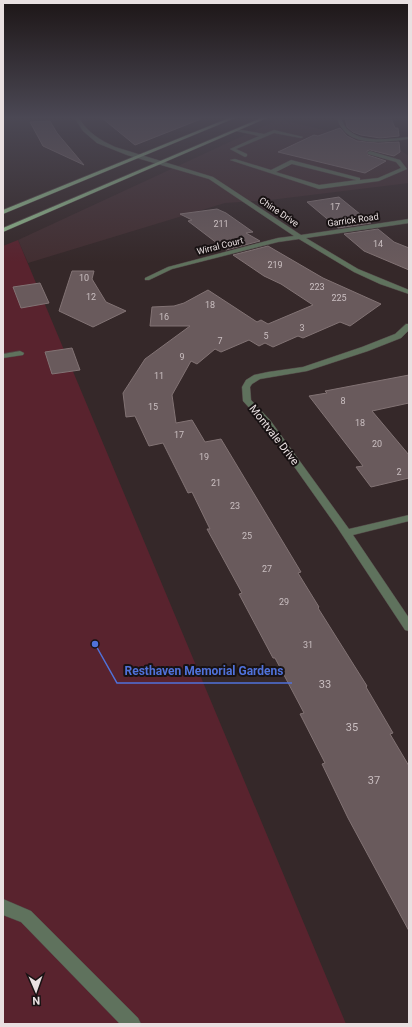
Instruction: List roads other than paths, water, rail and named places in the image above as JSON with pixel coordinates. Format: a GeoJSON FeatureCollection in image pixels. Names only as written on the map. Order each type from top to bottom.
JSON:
{"type":"FeatureCollection","features":[{"type":"Feature","properties":{"kind":"main road"},"geometry":{"type":"LineString","coordinates":[[3,212],[114,166]]}},
{"type":"Feature","properties":{"kind":"main road"},"geometry":{"type":"LineString","coordinates":[[3,230],[154,166]]}},
{"type":"Feature","properties":{"kind":"street","name":"Chine Drive"},"geometry":{"type":"LineString","coordinates":[[172,166],[211,178],[326,255],[357,271],[409,292]]}},
{"type":"Feature","properties":{"kind":"street"},"geometry":{"type":"LineString","coordinates":[[252,166],[319,187],[379,179],[404,169],[402,166]]}},
{"type":"Feature","properties":{"kind":"street"},"geometry":{"type":"LineString","coordinates":[[272,172],[284,166]]}},
{"type":"Feature","properties":{"kind":"street"},"geometry":{"type":"LineString","coordinates":[[306,166],[364,181]]}},
{"type":"Feature","properties":{"kind":"street","name":"Garrick Road"},"geometry":{"type":"LineString","coordinates":[[300,237],[409,221]]}},
{"type":"Feature","properties":{"kind":"street","name":"Wirral Court"},"geometry":{"type":"LineString","coordinates":[[147,279],[154,274],[170,268],[278,240],[300,237]]}},
{"type":"Feature","properties":{"kind":"street","name":"Montvale Drive"},"geometry":{"type":"LineString","coordinates":[[409,326],[398,336],[365,349],[304,369],[257,377],[248,382],[246,387],[247,401],[267,422],[346,533],[409,627]]}},
{"type":"Feature","properties":{"kind":"street"},"geometry":{"type":"LineString","coordinates":[[3,356],[20,352]]}},
{"type":"Feature","properties":{"kind":"street"},"geometry":{"type":"LineString","coordinates":[[346,533],[409,518]]}},
{"type":"Feature","properties":{"kind":"street"},"geometry":{"type":"LineString","coordinates":[[3,906],[26,916],[132,1024]]}},
{"type":"Feature","properties":{"kind":"place","name":"Resthaven Memorial Gardens"},"geometry":{"type":"Point","coordinates":[95,644]}}]}
